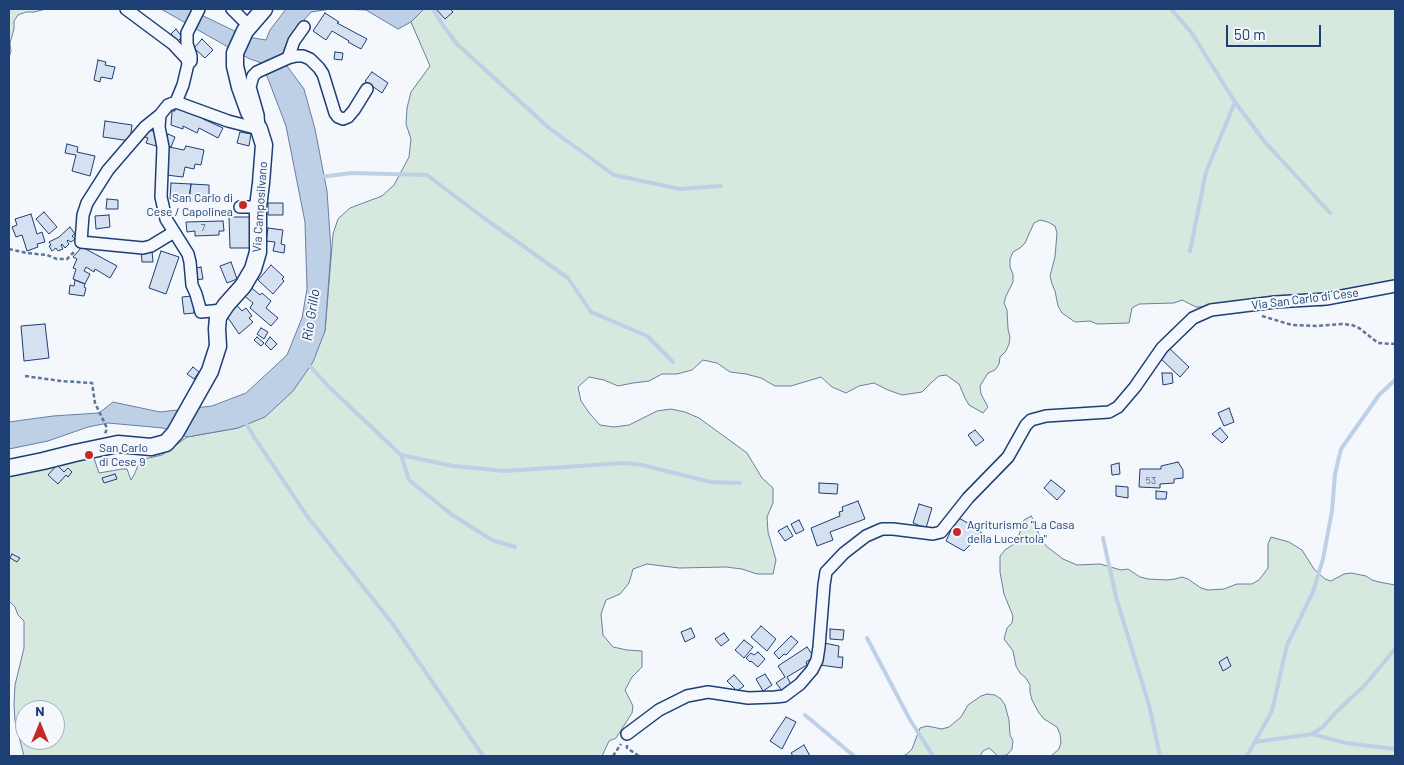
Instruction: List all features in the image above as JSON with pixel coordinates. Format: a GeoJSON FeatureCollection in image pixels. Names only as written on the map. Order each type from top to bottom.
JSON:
{"type":"FeatureCollection","features":[{"type":"Feature","properties":{"kind":"street"},"geometry":{"type":"LineString","coordinates":[[126,9],[173,44],[187,60],[188,64]]}},
{"type":"Feature","properties":{"kind":"street"},"geometry":{"type":"LineString","coordinates":[[176,102],[183,85],[188,64],[191,61],[188,33],[199,9]]}},
{"type":"Feature","properties":{"kind":"street"},"geometry":{"type":"LineString","coordinates":[[232,9],[247,28]]}},
{"type":"Feature","properties":{"kind":"street","name":"Via Camposilvano"},"geometry":{"type":"LineString","coordinates":[[225,307],[243,286],[253,269],[258,252],[258,207],[264,145],[240,87],[235,66],[235,53],[247,28],[264,9]]}},
{"type":"Feature","properties":{"kind":"street"},"geometry":{"type":"LineString","coordinates":[[304,27],[294,42],[288,58],[303,56],[310,59],[319,68],[323,74],[335,113],[338,117],[343,119],[348,117],[367,89]]}},
{"type":"Feature","properties":{"kind":"street","name":"Via Camposilvano"},"geometry":{"type":"LineString","coordinates":[[259,129],[258,115],[250,87],[253,76],[257,72],[288,58]]}},
{"type":"Feature","properties":{"kind":"street"},"geometry":{"type":"LineString","coordinates":[[174,232],[151,246],[143,248],[81,242],[83,216],[87,203],[108,170],[145,127],[160,115],[168,105],[176,102],[228,121],[259,129]]}},
{"type":"Feature","properties":{"kind":"street"},"geometry":{"type":"LineString","coordinates":[[160,115],[159,127],[163,153],[161,197],[166,219],[188,254],[192,285],[201,312],[225,307]]}},
{"type":"Feature","properties":{"kind":"street"},"geometry":{"type":"LineString","coordinates":[[240,207],[258,207]]}},
{"type":"Feature","properties":{"kind":"street","name":"Via San Carlo di Cese"},"geometry":{"type":"LineString","coordinates":[[628,734],[659,710],[686,696],[708,692],[748,698],[784,696],[800,684],[812,670],[819,647],[826,572],[844,553],[866,536],[882,530],[892,529],[933,534],[941,532],[968,498],[1008,457],[1026,425],[1032,420],[1046,416],[1109,412],[1118,407],[1135,387],[1162,348],[1193,318],[1211,310],[1276,302],[1326,299],[1395,286]]}},
{"type":"Feature","properties":{"kind":"street"},"geometry":{"type":"LineString","coordinates":[[9,468],[118,444],[151,447],[166,443],[175,433],[210,371],[218,346],[216,329],[218,317],[225,307]]}},
{"type":"Feature","properties":{"kind":"path"},"geometry":{"type":"LineString","coordinates":[[9,248],[57,259],[67,259],[73,253],[75,246],[81,242]]}},
{"type":"Feature","properties":{"kind":"path","name":"Via San Carlo di Cese"},"geometry":{"type":"LineString","coordinates":[[1244,306],[1264,317],[1292,325],[1352,325],[1359,328],[1378,343],[1395,344]]}},
{"type":"Feature","properties":{"kind":"path"},"geometry":{"type":"LineString","coordinates":[[25,376],[61,381],[92,382],[97,407],[107,428]]}},
{"type":"Feature","properties":{"kind":"path"},"geometry":{"type":"LineString","coordinates":[[613,756],[628,734]]}},
{"type":"Feature","properties":{"kind":"shaded area"},"geometry":{"type":"Polygon","coordinates":[[[9,9],[46,9],[18,15],[14,21],[9,58],[9,9]]]}},
{"type":"Feature","properties":{"kind":"shaded area"},"geometry":{"type":"Polygon","coordinates":[[[424,9],[1395,9],[1395,291],[1323,306],[1196,307],[1182,300],[1174,303],[1139,304],[1132,308],[1129,323],[1097,324],[1090,321],[1075,322],[1062,313],[1058,306],[1050,276],[1055,257],[1057,233],[1055,226],[1040,220],[1034,223],[1025,243],[1013,252],[1010,259],[1013,282],[1004,303],[1007,310],[1009,344],[1006,351],[1000,357],[999,364],[995,370],[988,373],[980,386],[981,394],[988,407],[983,413],[969,405],[959,384],[946,375],[939,376],[922,392],[902,395],[874,383],[859,386],[846,393],[832,387],[821,377],[791,386],[775,386],[761,378],[730,372],[717,363],[703,360],[692,370],[677,374],[662,374],[649,381],[618,386],[604,380],[589,377],[578,387],[581,401],[600,425],[614,427],[629,425],[657,411],[671,409],[699,418],[747,453],[762,478],[773,488],[773,503],[767,517],[768,532],[776,560],[773,574],[757,574],[742,569],[726,567],[679,568],[647,564],[633,569],[629,583],[620,594],[606,600],[601,614],[603,635],[613,647],[642,651],[642,667],[632,677],[625,690],[633,706],[632,713],[616,738],[609,741],[602,756],[24,756],[22,750],[65,750],[65,700],[15,700],[15,721],[14,705],[15,685],[24,648],[24,621],[9,601],[9,473],[93,455],[99,473],[127,469],[131,480],[138,465],[144,459],[162,455],[187,437],[238,428],[325,331],[333,234],[338,219],[350,208],[382,196],[394,185],[409,157],[411,139],[406,124],[411,92],[430,66],[411,22],[424,9]]]}},
{"type":"Feature","properties":{"kind":"shaded area"},"geometry":{"type":"Polygon","coordinates":[[[1031,516],[1038,526],[1038,533],[1046,546],[1063,559],[1077,565],[1100,564],[1121,570],[1128,569],[1140,577],[1148,579],[1167,580],[1182,577],[1208,590],[1224,589],[1237,584],[1252,584],[1259,580],[1268,568],[1268,544],[1271,537],[1289,542],[1302,550],[1314,569],[1325,579],[1331,581],[1344,574],[1351,573],[1395,585],[1395,756],[1051,756],[1059,749],[1061,742],[1060,734],[1057,727],[1044,719],[1039,713],[1032,700],[1030,685],[1016,666],[1013,651],[1004,639],[1007,628],[1012,623],[1013,616],[1004,594],[1000,572],[1000,556],[1017,541],[1024,520],[1031,516]]]}},
{"type":"Feature","properties":{"kind":"shaded area"},"geometry":{"type":"Polygon","coordinates":[[[987,694],[995,695],[1005,705],[1010,735],[1013,741],[1012,749],[1007,755],[998,756],[989,748],[983,751],[980,756],[903,756],[912,749],[920,728],[927,726],[942,729],[949,727],[961,717],[968,705],[987,694]]]}},
{"type":"Feature","properties":{"kind":"water","name":"Rio Grillo"},"geometry":{"type":"Polygon","coordinates":[[[161,9],[189,9],[247,37],[266,40],[270,30],[286,9],[331,9],[311,12],[290,36],[284,49],[287,66],[304,89],[315,129],[327,191],[331,250],[325,331],[313,362],[293,391],[265,417],[238,428],[187,437],[163,428],[108,423],[88,427],[48,441],[9,449],[9,422],[53,416],[99,413],[113,402],[160,412],[212,406],[246,393],[287,355],[302,318],[307,289],[305,222],[286,126],[262,63],[250,59],[161,9]]]}},
{"type":"Feature","properties":{"kind":"water"},"geometry":{"type":"Polygon","coordinates":[[[343,9],[424,9],[411,22],[398,29],[366,10],[343,9]]]}},
{"type":"Feature","properties":{"kind":"building"},"geometry":{"type":"Polygon","coordinates":[[[438,9],[450,9],[453,12],[445,19],[438,9]]]}},
{"type":"Feature","properties":{"kind":"building"},"geometry":{"type":"Polygon","coordinates":[[[325,13],[339,22],[337,23],[367,39],[361,49],[332,31],[326,40],[313,31],[325,13]]]}},
{"type":"Feature","properties":{"kind":"building"},"geometry":{"type":"Polygon","coordinates":[[[176,29],[182,37],[178,41],[171,34],[176,29]]]}},
{"type":"Feature","properties":{"kind":"building"},"geometry":{"type":"Polygon","coordinates":[[[202,39],[213,50],[205,58],[194,48],[202,39]]]}},
{"type":"Feature","properties":{"kind":"building"},"geometry":{"type":"Polygon","coordinates":[[[335,52],[343,53],[342,60],[334,59],[335,52]]]}},
{"type":"Feature","properties":{"kind":"building"},"geometry":{"type":"Polygon","coordinates":[[[98,60],[106,62],[105,65],[115,67],[112,79],[101,77],[100,82],[94,80],[98,60]]]}},
{"type":"Feature","properties":{"kind":"building"},"geometry":{"type":"Polygon","coordinates":[[[372,72],[388,83],[382,93],[365,81],[372,72]]]}},
{"type":"Feature","properties":{"kind":"building"},"geometry":{"type":"Polygon","coordinates":[[[175,106],[205,116],[203,119],[223,128],[218,138],[199,128],[197,133],[183,126],[183,129],[171,125],[172,111],[175,111],[175,106]]]}},
{"type":"Feature","properties":{"kind":"building"},"geometry":{"type":"Polygon","coordinates":[[[105,121],[132,125],[130,141],[103,137],[105,121]]]}},
{"type":"Feature","properties":{"kind":"building"},"geometry":{"type":"Polygon","coordinates":[[[146,129],[156,132],[155,138],[158,139],[156,146],[146,143],[148,138],[144,137],[146,129]]]}},
{"type":"Feature","properties":{"kind":"building"},"geometry":{"type":"Polygon","coordinates":[[[240,132],[251,134],[249,146],[237,143],[240,132]]]}},
{"type":"Feature","properties":{"kind":"building"},"geometry":{"type":"Polygon","coordinates":[[[168,134],[175,137],[171,147],[165,144],[168,134]]]}},
{"type":"Feature","properties":{"kind":"building"},"geometry":{"type":"Polygon","coordinates":[[[67,144],[78,147],[77,152],[95,156],[90,176],[72,171],[76,155],[65,153],[67,144]]]}},
{"type":"Feature","properties":{"kind":"building"},"geometry":{"type":"Polygon","coordinates":[[[186,146],[204,150],[201,165],[195,164],[194,169],[185,167],[183,177],[166,175],[169,147],[184,150],[186,146]]]}},
{"type":"Feature","properties":{"kind":"building"},"geometry":{"type":"Polygon","coordinates":[[[171,183],[191,184],[189,200],[170,199],[171,183]]]}},
{"type":"Feature","properties":{"kind":"building"},"geometry":{"type":"Polygon","coordinates":[[[191,184],[209,185],[209,197],[199,196],[199,200],[189,200],[191,184]]]}},
{"type":"Feature","properties":{"kind":"building"},"geometry":{"type":"Polygon","coordinates":[[[107,199],[118,200],[118,209],[106,209],[107,199]]]}},
{"type":"Feature","properties":{"kind":"building"},"geometry":{"type":"Polygon","coordinates":[[[268,203],[283,203],[283,215],[268,215],[268,203]]]}},
{"type":"Feature","properties":{"kind":"building"},"geometry":{"type":"Polygon","coordinates":[[[44,212],[57,227],[49,234],[36,219],[44,212]]]}},
{"type":"Feature","properties":{"kind":"building"},"geometry":{"type":"Polygon","coordinates":[[[31,214],[37,234],[42,232],[45,242],[37,244],[38,247],[27,251],[22,235],[16,237],[12,227],[17,225],[15,219],[31,214]]]}},
{"type":"Feature","properties":{"kind":"building"},"geometry":{"type":"Polygon","coordinates":[[[109,215],[110,227],[96,229],[95,216],[109,215]]]}},
{"type":"Feature","properties":{"kind":"building"},"geometry":{"type":"Polygon","coordinates":[[[229,217],[250,217],[250,248],[230,248],[229,217]]]}},
{"type":"Feature","properties":{"kind":"building"},"geometry":{"type":"Polygon","coordinates":[[[223,221],[224,231],[219,231],[219,235],[195,236],[195,231],[187,232],[186,222],[223,221]]]}},
{"type":"Feature","properties":{"kind":"building"},"geometry":{"type":"Polygon","coordinates":[[[70,227],[75,234],[72,236],[75,239],[71,242],[68,240],[69,244],[65,248],[62,244],[63,249],[58,251],[56,248],[52,251],[49,242],[59,237],[70,227]]]}},
{"type":"Feature","properties":{"kind":"building"},"geometry":{"type":"Polygon","coordinates":[[[268,228],[283,230],[281,244],[285,245],[284,253],[273,251],[275,242],[266,241],[268,228]]]}},
{"type":"Feature","properties":{"kind":"building"},"geometry":{"type":"Polygon","coordinates":[[[82,247],[117,266],[110,278],[95,269],[94,272],[86,267],[84,271],[90,274],[85,284],[73,279],[76,269],[73,268],[77,259],[73,257],[82,247]]]}},
{"type":"Feature","properties":{"kind":"building"},"geometry":{"type":"Polygon","coordinates":[[[141,251],[152,251],[153,262],[142,262],[141,251]]]}},
{"type":"Feature","properties":{"kind":"building"},"geometry":{"type":"Polygon","coordinates":[[[161,251],[179,257],[166,294],[149,288],[161,251]]]}},
{"type":"Feature","properties":{"kind":"building"},"geometry":{"type":"Polygon","coordinates":[[[231,262],[237,279],[227,283],[220,266],[231,262]]]}},
{"type":"Feature","properties":{"kind":"building"},"geometry":{"type":"Polygon","coordinates":[[[271,265],[284,277],[282,279],[284,281],[273,294],[258,280],[271,265]]]}},
{"type":"Feature","properties":{"kind":"building"},"geometry":{"type":"Polygon","coordinates":[[[201,267],[203,279],[194,280],[192,269],[201,267]]]}},
{"type":"Feature","properties":{"kind":"building"},"geometry":{"type":"Polygon","coordinates":[[[75,280],[85,284],[84,296],[69,294],[70,285],[74,286],[75,280]]]}},
{"type":"Feature","properties":{"kind":"building"},"geometry":{"type":"Polygon","coordinates":[[[247,284],[271,301],[266,308],[278,318],[271,326],[250,308],[253,303],[241,293],[247,284]]]}},
{"type":"Feature","properties":{"kind":"building"},"geometry":{"type":"Polygon","coordinates":[[[193,296],[194,313],[184,314],[182,297],[193,296]]]}},
{"type":"Feature","properties":{"kind":"building"},"geometry":{"type":"Polygon","coordinates":[[[234,302],[242,311],[246,308],[252,316],[249,318],[253,322],[239,334],[224,312],[234,302]]]}},
{"type":"Feature","properties":{"kind":"building"},"geometry":{"type":"Polygon","coordinates":[[[45,324],[49,358],[24,361],[21,326],[45,324]]]}},
{"type":"Feature","properties":{"kind":"building"},"geometry":{"type":"Polygon","coordinates":[[[261,328],[268,332],[264,339],[257,334],[261,328]]]}},
{"type":"Feature","properties":{"kind":"building"},"geometry":{"type":"Polygon","coordinates":[[[257,337],[264,343],[261,346],[254,340],[257,337]]]}},
{"type":"Feature","properties":{"kind":"building"},"geometry":{"type":"Polygon","coordinates":[[[270,337],[277,344],[271,350],[265,344],[270,337]]]}},
{"type":"Feature","properties":{"kind":"building"},"geometry":{"type":"Polygon","coordinates":[[[1168,347],[1189,367],[1180,377],[1159,357],[1168,347]]]}},
{"type":"Feature","properties":{"kind":"building"},"geometry":{"type":"Polygon","coordinates":[[[193,367],[199,372],[194,379],[187,374],[193,367]]]}},
{"type":"Feature","properties":{"kind":"building"},"geometry":{"type":"Polygon","coordinates":[[[1162,373],[1172,373],[1173,383],[1163,385],[1162,373]]]}},
{"type":"Feature","properties":{"kind":"building"},"geometry":{"type":"Polygon","coordinates":[[[1229,408],[1234,422],[1224,426],[1218,413],[1229,408]]]}},
{"type":"Feature","properties":{"kind":"building"},"geometry":{"type":"Polygon","coordinates":[[[1220,428],[1228,437],[1222,443],[1212,434],[1220,428]]]}},
{"type":"Feature","properties":{"kind":"building"},"geometry":{"type":"Polygon","coordinates":[[[975,430],[984,440],[976,446],[968,435],[975,430]]]}},
{"type":"Feature","properties":{"kind":"building"},"geometry":{"type":"Polygon","coordinates":[[[1178,462],[1183,470],[1183,478],[1174,479],[1174,483],[1160,484],[1160,488],[1139,487],[1140,469],[1161,469],[1161,466],[1178,462]]]}},
{"type":"Feature","properties":{"kind":"building"},"geometry":{"type":"Polygon","coordinates":[[[1119,463],[1120,474],[1112,475],[1111,465],[1119,463]]]}},
{"type":"Feature","properties":{"kind":"building"},"geometry":{"type":"Polygon","coordinates":[[[57,465],[64,472],[68,468],[72,472],[68,477],[66,475],[58,484],[48,475],[57,465]]]}},
{"type":"Feature","properties":{"kind":"building"},"geometry":{"type":"Polygon","coordinates":[[[115,474],[117,479],[104,483],[102,478],[115,474]]]}},
{"type":"Feature","properties":{"kind":"building"},"geometry":{"type":"Polygon","coordinates":[[[1051,480],[1065,491],[1057,500],[1044,488],[1051,480]]]}},
{"type":"Feature","properties":{"kind":"building"},"geometry":{"type":"Polygon","coordinates":[[[819,483],[838,484],[837,494],[819,493],[819,483]]]}},
{"type":"Feature","properties":{"kind":"building"},"geometry":{"type":"Polygon","coordinates":[[[1116,486],[1128,487],[1128,498],[1116,496],[1116,486]]]}},
{"type":"Feature","properties":{"kind":"building"},"geometry":{"type":"Polygon","coordinates":[[[1156,491],[1167,492],[1166,499],[1156,499],[1156,491]]]}},
{"type":"Feature","properties":{"kind":"building"},"geometry":{"type":"Polygon","coordinates":[[[858,501],[865,519],[830,532],[833,540],[817,546],[811,528],[840,516],[839,512],[843,511],[842,507],[858,501]]]}},
{"type":"Feature","properties":{"kind":"building"},"geometry":{"type":"Polygon","coordinates":[[[919,504],[932,508],[926,528],[913,523],[919,504]]]}},
{"type":"Feature","properties":{"kind":"building"},"geometry":{"type":"Polygon","coordinates":[[[957,517],[982,533],[964,551],[946,541],[957,517]]]}},
{"type":"Feature","properties":{"kind":"building"},"geometry":{"type":"Polygon","coordinates":[[[799,520],[804,530],[796,534],[791,524],[799,520]]]}},
{"type":"Feature","properties":{"kind":"building"},"geometry":{"type":"Polygon","coordinates":[[[787,526],[793,536],[785,541],[778,531],[787,526]]]}},
{"type":"Feature","properties":{"kind":"building"},"geometry":{"type":"Polygon","coordinates":[[[12,554],[20,558],[17,562],[10,558],[12,554]]]}},
{"type":"Feature","properties":{"kind":"building"},"geometry":{"type":"Polygon","coordinates":[[[761,626],[776,639],[767,651],[751,637],[761,626]]]}},
{"type":"Feature","properties":{"kind":"building"},"geometry":{"type":"Polygon","coordinates":[[[691,628],[695,637],[685,642],[681,632],[691,628]]]}},
{"type":"Feature","properties":{"kind":"building"},"geometry":{"type":"Polygon","coordinates":[[[830,629],[844,630],[843,640],[830,639],[830,629]]]}},
{"type":"Feature","properties":{"kind":"building"},"geometry":{"type":"Polygon","coordinates":[[[724,633],[729,640],[721,646],[715,639],[724,633]]]}},
{"type":"Feature","properties":{"kind":"building"},"geometry":{"type":"Polygon","coordinates":[[[791,636],[798,642],[786,655],[784,654],[779,659],[774,653],[791,636]]]}},
{"type":"Feature","properties":{"kind":"building"},"geometry":{"type":"Polygon","coordinates":[[[744,640],[753,647],[744,658],[735,650],[744,640]]]}},
{"type":"Feature","properties":{"kind":"building"},"geometry":{"type":"Polygon","coordinates":[[[824,643],[839,646],[838,657],[843,657],[842,668],[820,665],[824,643]]]}},
{"type":"Feature","properties":{"kind":"building"},"geometry":{"type":"Polygon","coordinates":[[[807,647],[814,657],[806,662],[807,665],[787,677],[792,686],[783,692],[776,683],[785,677],[778,666],[807,647]]]}},
{"type":"Feature","properties":{"kind":"building"},"geometry":{"type":"Polygon","coordinates":[[[758,652],[765,659],[758,667],[746,658],[751,653],[754,655],[758,652]]]}},
{"type":"Feature","properties":{"kind":"building"},"geometry":{"type":"Polygon","coordinates":[[[1227,657],[1231,666],[1223,671],[1219,662],[1227,657]]]}},
{"type":"Feature","properties":{"kind":"building"},"geometry":{"type":"Polygon","coordinates":[[[765,674],[772,685],[763,691],[756,679],[765,674]]]}},
{"type":"Feature","properties":{"kind":"building"},"geometry":{"type":"Polygon","coordinates":[[[734,675],[744,686],[737,691],[727,681],[734,675]]]}},
{"type":"Feature","properties":{"kind":"building"},"geometry":{"type":"Polygon","coordinates":[[[786,717],[796,722],[782,749],[770,741],[786,717]]]}},
{"type":"Feature","properties":{"kind":"building"},"geometry":{"type":"Polygon","coordinates":[[[804,745],[810,756],[793,756],[791,753],[804,745]]]}},
{"type":"Feature","properties":{"kind":"waterway"},"geometry":{"type":"LineString","coordinates":[[433,9],[457,44],[549,128],[614,175],[680,189],[721,186]]}},
{"type":"Feature","properties":{"kind":"waterway"},"geometry":{"type":"LineString","coordinates":[[1171,9],[1191,32],[1235,102],[1264,141],[1330,213]]}},
{"type":"Feature","properties":{"kind":"waterway"},"geometry":{"type":"LineString","coordinates":[[1190,251],[1206,172],[1235,102]]}},
{"type":"Feature","properties":{"kind":"waterway"},"geometry":{"type":"LineString","coordinates":[[320,177],[352,173],[427,175],[568,278],[591,312],[647,336],[673,362]]}},
{"type":"Feature","properties":{"kind":"waterway"},"geometry":{"type":"LineString","coordinates":[[308,364],[328,386],[401,455],[453,466],[505,471],[624,463],[642,465],[711,482],[740,483]]}},
{"type":"Feature","properties":{"kind":"waterway"},"geometry":{"type":"LineString","coordinates":[[1247,756],[1272,711],[1287,645],[1313,592],[1323,559],[1332,511],[1335,474],[1341,449],[1379,395],[1395,380]]}},
{"type":"Feature","properties":{"kind":"waterway"},"geometry":{"type":"LineString","coordinates":[[244,420],[307,516],[392,623],[483,756]]}},
{"type":"Feature","properties":{"kind":"waterway"},"geometry":{"type":"LineString","coordinates":[[401,455],[409,480],[451,514],[492,540],[515,547]]}},
{"type":"Feature","properties":{"kind":"waterway"},"geometry":{"type":"LineString","coordinates":[[1103,538],[1116,597],[1149,705],[1160,756]]}},
{"type":"Feature","properties":{"kind":"waterway"},"geometry":{"type":"LineString","coordinates":[[867,638],[909,718],[933,756]]}},
{"type":"Feature","properties":{"kind":"waterway"},"geometry":{"type":"LineString","coordinates":[[1312,734],[1323,727],[1365,685],[1395,649]]}},
{"type":"Feature","properties":{"kind":"waterway"},"geometry":{"type":"LineString","coordinates":[[805,715],[854,756]]}},
{"type":"Feature","properties":{"kind":"waterway"},"geometry":{"type":"LineString","coordinates":[[1255,742],[1312,734],[1346,743],[1395,749]]}},
{"type":"Feature","properties":{"kind":"place","name":"San Carlo di Cese / Capolinea"},"geometry":{"type":"Point","coordinates":[243,205]}},
{"type":"Feature","properties":{"kind":"place","name":"San Carlo di Cese 9"},"geometry":{"type":"Point","coordinates":[89,455]}},
{"type":"Feature","properties":{"kind":"place","name":"Agriturismo \"La Casa della Lucertola\""},"geometry":{"type":"Point","coordinates":[957,532]}}]}
